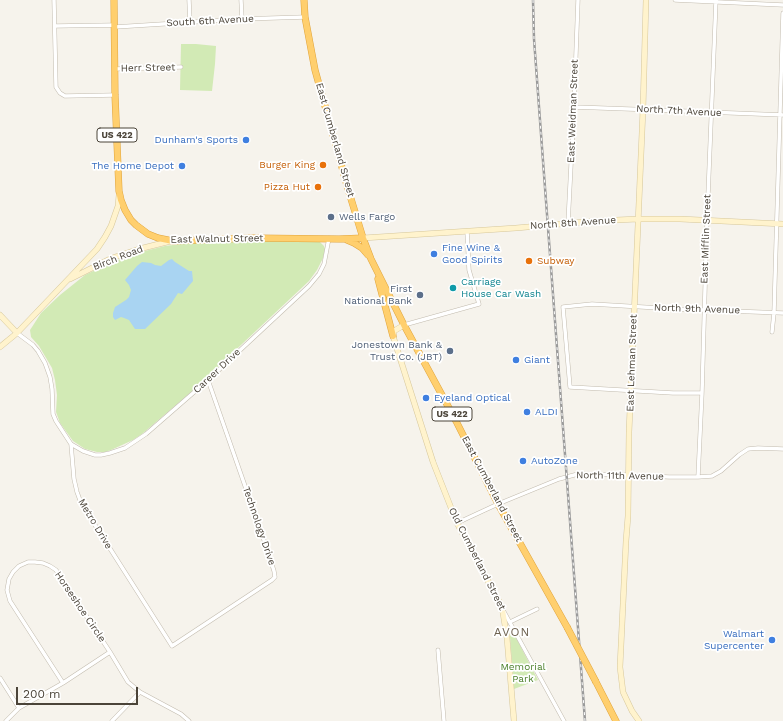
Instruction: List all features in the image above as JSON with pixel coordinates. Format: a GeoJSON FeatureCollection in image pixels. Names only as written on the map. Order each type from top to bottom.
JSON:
{"type":"FeatureCollection","features":[{"type":"Feature","properties":{"kind":"highway","name":"East Walnut Street"},"geometry":{"type":"LineString","coordinates":[[114,0],[115,94],[119,191],[125,210],[136,225],[148,234],[173,241],[254,238],[363,238]]}},
{"type":"Feature","properties":{"kind":"highway","name":"East Cumberland Street"},"geometry":{"type":"LineString","coordinates":[[304,0],[305,17],[315,70],[363,238],[371,259],[498,504],[567,627],[616,721]]}},
{"type":"Feature","properties":{"kind":"highway","name":"US 422"},"geometry":{"type":"LineString","coordinates":[[339,239],[354,243],[362,248],[371,259]]}},
{"type":"Feature","properties":{"kind":"highway"},"geometry":{"type":"LineString","coordinates":[[375,268],[393,336]]}},
{"type":"Feature","properties":{"kind":"street"},"geometry":{"type":"LineString","coordinates":[[54,0],[56,87],[60,93],[65,96],[115,94]]}},
{"type":"Feature","properties":{"kind":"street"},"geometry":{"type":"LineString","coordinates":[[189,0],[190,22]]}},
{"type":"Feature","properties":{"kind":"street"},"geometry":{"type":"LineString","coordinates":[[242,0],[242,19]]}},
{"type":"Feature","properties":{"kind":"street","name":"East Weidman Street"},"geometry":{"type":"LineString","coordinates":[[568,223],[578,0]]}},
{"type":"Feature","properties":{"kind":"street","name":"East Lehman Street"},"geometry":{"type":"LineString","coordinates":[[639,721],[632,711],[624,692],[620,667],[625,548],[628,516],[628,475],[646,0]]}},
{"type":"Feature","properties":{"kind":"street"},"geometry":{"type":"LineString","coordinates":[[675,0],[783,4]]}},
{"type":"Feature","properties":{"kind":"street","name":"East Mifflin Street"},"geometry":{"type":"LineString","coordinates":[[698,477],[716,1]]}},
{"type":"Feature","properties":{"kind":"street"},"geometry":{"type":"LineString","coordinates":[[772,332],[782,115],[783,13]]}},
{"type":"Feature","properties":{"kind":"street","name":"South 6th Avenue"},"geometry":{"type":"LineString","coordinates":[[55,26],[115,26],[305,17]]}},
{"type":"Feature","properties":{"kind":"street","name":"Herr Street"},"geometry":{"type":"LineString","coordinates":[[115,69],[181,67]]}},
{"type":"Feature","properties":{"kind":"street","name":"North 7th Avenue"},"geometry":{"type":"LineString","coordinates":[[574,107],[782,115]]}},
{"type":"Feature","properties":{"kind":"street","name":"Birch Road"},"geometry":{"type":"LineString","coordinates":[[0,347],[17,333],[97,249],[111,226],[118,206],[119,191]]}},
{"type":"Feature","properties":{"kind":"street","name":"North 8th Avenue"},"geometry":{"type":"LineString","coordinates":[[363,238],[638,219],[707,220],[783,224]]}},
{"type":"Feature","properties":{"kind":"street"},"geometry":{"type":"LineString","coordinates":[[393,336],[394,331],[404,324],[479,304],[470,274],[467,231]]}},
{"type":"Feature","properties":{"kind":"street","name":"Career Drive"},"geometry":{"type":"LineString","coordinates":[[71,444],[83,451],[95,455],[101,455],[125,448],[146,434],[208,380],[309,286],[324,264],[329,238]]}},
{"type":"Feature","properties":{"kind":"street","name":"Birch Road"},"geometry":{"type":"LineString","coordinates":[[66,282],[112,258],[139,249],[173,241]]}},
{"type":"Feature","properties":{"kind":"street","name":"North 9th Avenue"},"geometry":{"type":"LineString","coordinates":[[631,390],[570,387],[563,307],[592,304],[783,313]]}},
{"type":"Feature","properties":{"kind":"street","name":"Metro Drive"},"geometry":{"type":"LineString","coordinates":[[0,315],[17,333],[33,345],[45,363],[52,389],[53,414],[71,444],[74,479],[81,503],[172,646]]}},
{"type":"Feature","properties":{"kind":"street","name":"Old Cumberland Street"},"geometry":{"type":"LineString","coordinates":[[393,336],[433,462],[457,523],[564,721]]}},
{"type":"Feature","properties":{"kind":"street","name":"Technology Drive"},"geometry":{"type":"LineString","coordinates":[[172,646],[275,577],[270,558],[208,380]]}},
{"type":"Feature","properties":{"kind":"street"},"geometry":{"type":"LineString","coordinates":[[631,390],[702,393]]}},
{"type":"Feature","properties":{"kind":"street","name":"North 11th Avenue"},"geometry":{"type":"LineString","coordinates":[[457,523],[498,504],[559,479],[578,474],[698,477],[712,476],[721,472],[739,454],[748,450],[758,448],[783,449]]}},
{"type":"Feature","properties":{"kind":"street","name":"Horseshoe Circle"},"geometry":{"type":"LineString","coordinates":[[63,684],[10,601],[7,590],[9,579],[19,566],[28,562],[35,562],[43,563],[56,570],[110,652]]}},
{"type":"Feature","properties":{"kind":"street"},"geometry":{"type":"LineString","coordinates":[[501,606],[507,638],[514,721]]}},
{"type":"Feature","properties":{"kind":"street"},"geometry":{"type":"LineString","coordinates":[[510,622],[537,609]]}},
{"type":"Feature","properties":{"kind":"street"},"geometry":{"type":"LineString","coordinates":[[438,650],[444,721]]}},
{"type":"Feature","properties":{"kind":"street"},"geometry":{"type":"LineString","coordinates":[[6,721],[20,708],[63,684],[110,652],[128,682],[140,692],[181,714],[189,721]]}},
{"type":"Feature","properties":{"kind":"street"},"geometry":{"type":"LineString","coordinates":[[0,678],[20,708]]}},
{"type":"Feature","properties":{"kind":"street"},"geometry":{"type":"LineString","coordinates":[[112,721],[140,692]]}},
{"type":"Feature","properties":{"kind":"green space"},"geometry":{"type":"Polygon","coordinates":[[[181,44],[216,46],[212,91],[180,90],[181,44]]]}},
{"type":"Feature","properties":{"kind":"green space"},"geometry":{"type":"Polygon","coordinates":[[[293,240],[319,241],[324,246],[325,249],[323,258],[317,270],[309,281],[190,393],[142,434],[133,440],[111,450],[97,452],[85,449],[73,441],[60,423],[56,412],[57,395],[52,368],[39,346],[31,337],[30,330],[41,313],[60,295],[85,275],[112,262],[165,246],[189,243],[293,240]]]}},
{"type":"Feature","properties":{"kind":"green space","name":"Memorial Park"},"geometry":{"type":"Polygon","coordinates":[[[509,624],[538,680],[514,689],[509,624]]]}},
{"type":"Feature","properties":{"kind":"water"},"geometry":{"type":"Polygon","coordinates":[[[172,259],[189,271],[192,271],[193,281],[182,294],[178,293],[171,304],[145,329],[135,329],[129,320],[121,317],[115,320],[113,313],[115,307],[129,297],[131,290],[125,280],[137,266],[142,262],[161,266],[172,259]]]}},
{"type":"Feature","properties":{"kind":"railway"},"geometry":{"type":"LineString","coordinates":[[533,0],[534,39],[585,721]]}},
{"type":"Feature","properties":{"kind":"place","name":"Dunham's Sports"},"geometry":{"type":"Point","coordinates":[246,140]}},
{"type":"Feature","properties":{"kind":"place","name":"Burger King"},"geometry":{"type":"Point","coordinates":[323,165]}},
{"type":"Feature","properties":{"kind":"place","name":"The Home Depot"},"geometry":{"type":"Point","coordinates":[182,166]}},
{"type":"Feature","properties":{"kind":"place","name":"Pizza Hut"},"geometry":{"type":"Point","coordinates":[318,187]}},
{"type":"Feature","properties":{"kind":"place","name":"Wells Fargo"},"geometry":{"type":"Point","coordinates":[331,217]}},
{"type":"Feature","properties":{"kind":"place","name":"Fine Wine & Good Spirits"},"geometry":{"type":"Point","coordinates":[434,254]}},
{"type":"Feature","properties":{"kind":"place","name":"Subway"},"geometry":{"type":"Point","coordinates":[529,261]}},
{"type":"Feature","properties":{"kind":"place","name":"Carriage House Car Wash"},"geometry":{"type":"Point","coordinates":[453,288]}},
{"type":"Feature","properties":{"kind":"place","name":"First National Bank"},"geometry":{"type":"Point","coordinates":[420,295]}},
{"type":"Feature","properties":{"kind":"place","name":"Jonestown Bank & Trust Co. (JBT)"},"geometry":{"type":"Point","coordinates":[450,351]}},
{"type":"Feature","properties":{"kind":"place","name":"Giant"},"geometry":{"type":"Point","coordinates":[516,360]}},
{"type":"Feature","properties":{"kind":"place","name":"Eyeland Optical"},"geometry":{"type":"Point","coordinates":[426,398]}},
{"type":"Feature","properties":{"kind":"place","name":"ALDI"},"geometry":{"type":"Point","coordinates":[527,412]}},
{"type":"Feature","properties":{"kind":"place","name":"AutoZone"},"geometry":{"type":"Point","coordinates":[523,461]}},
{"type":"Feature","properties":{"kind":"place","name":"Walmart Supercenter"},"geometry":{"type":"Point","coordinates":[772,640]}},
{"type":"Feature","properties":{"kind":"district","name":"AVON"},"geometry":{"type":"Point","coordinates":[512,632]}}]}
